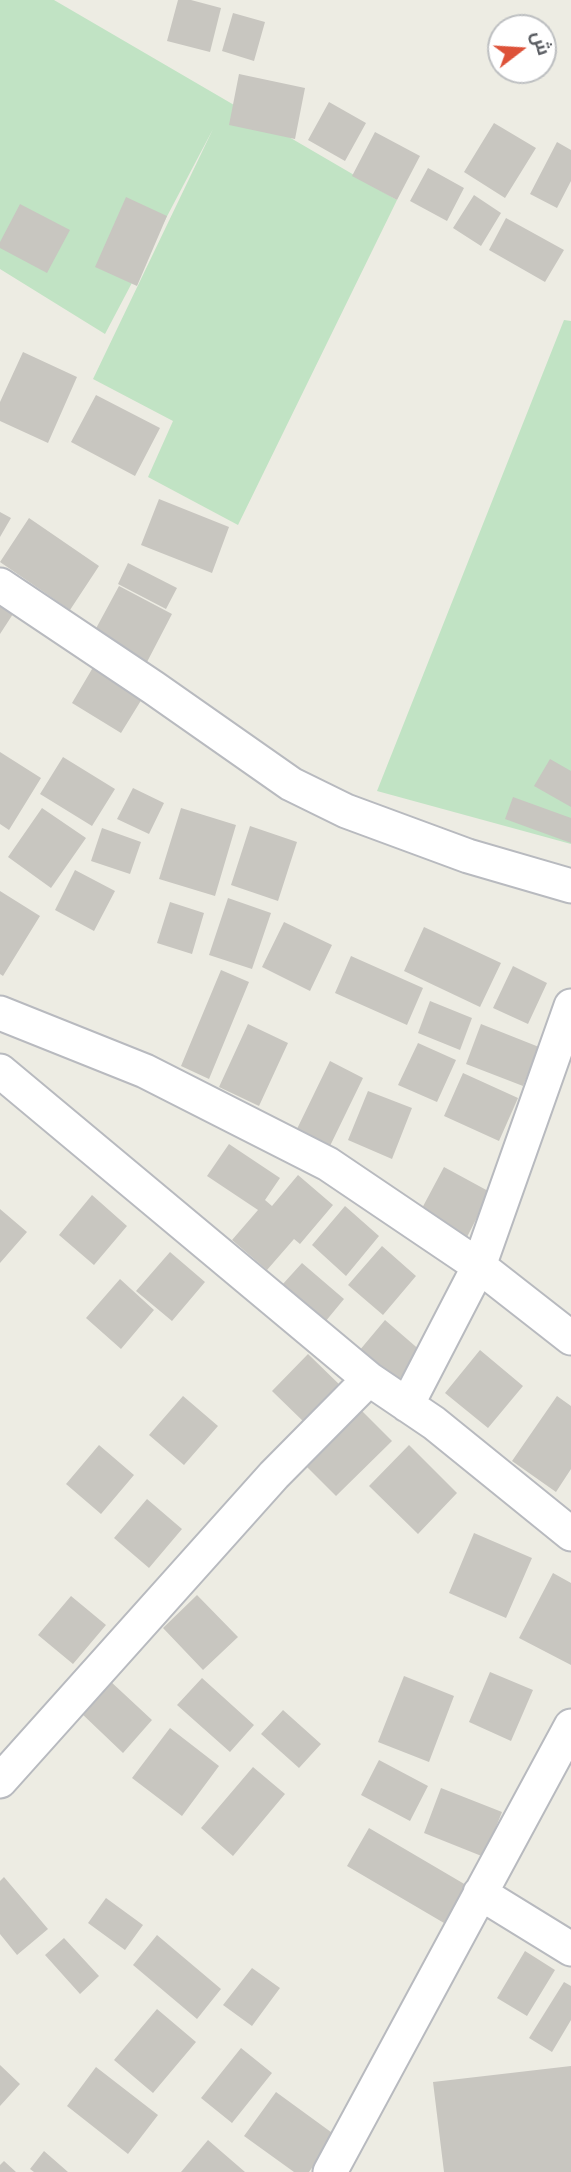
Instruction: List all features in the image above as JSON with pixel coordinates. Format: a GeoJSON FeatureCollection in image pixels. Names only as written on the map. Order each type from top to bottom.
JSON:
{"type":"FeatureCollection","features":[{"type":"Feature","properties":{"kind":"street"},"geometry":{"type":"LineString","coordinates":[[0,585],[291,784],[346,811],[468,856],[571,886]]}},
{"type":"Feature","properties":{"kind":"street"},"geometry":{"type":"LineString","coordinates":[[407,1405],[479,1266],[571,1006]]}},
{"type":"Feature","properties":{"kind":"street"},"geometry":{"type":"LineString","coordinates":[[0,1013],[145,1071],[328,1164],[479,1266],[571,1338]]}},
{"type":"Feature","properties":{"kind":"street"},"geometry":{"type":"LineString","coordinates":[[0,1071],[369,1380],[434,1423],[571,1534]]}},
{"type":"Feature","properties":{"kind":"street"},"geometry":{"type":"LineString","coordinates":[[0,1782],[274,1475],[369,1380]]}},
{"type":"Feature","properties":{"kind":"street"},"geometry":{"type":"LineString","coordinates":[[330,2172],[571,1726]]}},
{"type":"Feature","properties":{"kind":"street"},"geometry":{"type":"LineString","coordinates":[[480,1893],[571,1949]]}},
{"type":"Feature","properties":{"kind":"green space"},"geometry":{"type":"Polygon","coordinates":[[[0,0],[54,0],[397,200],[238,525],[148,477],[173,421],[93,379],[213,129],[105,334],[0,269],[0,0]]]}},
{"type":"Feature","properties":{"kind":"green space"},"geometry":{"type":"Polygon","coordinates":[[[564,320],[571,321],[571,844],[377,791],[564,320]]]}},
{"type":"Feature","properties":{"kind":"building"},"geometry":{"type":"Polygon","coordinates":[[[178,0],[191,0],[221,8],[210,52],[167,41],[178,0]]]}},
{"type":"Feature","properties":{"kind":"building"},"geometry":{"type":"Polygon","coordinates":[[[233,13],[265,22],[254,61],[222,51],[233,13]]]}},
{"type":"Feature","properties":{"kind":"building"},"geometry":{"type":"Polygon","coordinates":[[[239,74],[305,88],[295,139],[229,125],[239,74]]]}},
{"type":"Feature","properties":{"kind":"building"},"geometry":{"type":"Polygon","coordinates":[[[329,102],[366,123],[345,161],[308,140],[329,102]]]}},
{"type":"Feature","properties":{"kind":"building"},"geometry":{"type":"Polygon","coordinates":[[[494,123],[536,148],[505,198],[464,172],[494,123]]]}},
{"type":"Feature","properties":{"kind":"building"},"geometry":{"type":"Polygon","coordinates":[[[375,132],[420,156],[397,200],[352,176],[375,132]]]}},
{"type":"Feature","properties":{"kind":"building"},"geometry":{"type":"Polygon","coordinates":[[[557,142],[571,150],[571,181],[557,208],[530,194],[557,142]]]}},
{"type":"Feature","properties":{"kind":"building"},"geometry":{"type":"Polygon","coordinates":[[[428,168],[464,188],[447,221],[410,201],[428,168]]]}},
{"type":"Feature","properties":{"kind":"building"},"geometry":{"type":"Polygon","coordinates":[[[474,195],[501,213],[481,246],[453,228],[474,195]]]}},
{"type":"Feature","properties":{"kind":"building"},"geometry":{"type":"Polygon","coordinates":[[[126,197],[167,216],[137,286],[95,267],[126,197]]]}},
{"type":"Feature","properties":{"kind":"building"},"geometry":{"type":"Polygon","coordinates":[[[20,204],[70,230],[47,273],[0,248],[0,242],[20,204]]]}},
{"type":"Feature","properties":{"kind":"building"},"geometry":{"type":"Polygon","coordinates":[[[506,218],[564,250],[545,282],[489,250],[506,218]]]}},
{"type":"Feature","properties":{"kind":"building"},"geometry":{"type":"Polygon","coordinates":[[[23,352],[77,377],[48,443],[0,421],[0,402],[23,352]]]}},
{"type":"Feature","properties":{"kind":"building"},"geometry":{"type":"Polygon","coordinates":[[[96,395],[160,428],[135,476],[71,442],[96,395]]]}},
{"type":"Feature","properties":{"kind":"building"},"geometry":{"type":"Polygon","coordinates":[[[159,499],[229,527],[212,573],[141,545],[159,499]]]}},
{"type":"Feature","properties":{"kind":"building"},"geometry":{"type":"Polygon","coordinates":[[[0,512],[11,518],[0,537],[0,512]]]}},
{"type":"Feature","properties":{"kind":"building"},"geometry":{"type":"Polygon","coordinates":[[[29,518],[99,566],[70,610],[0,562],[29,518]]]}},
{"type":"Feature","properties":{"kind":"building"},"geometry":{"type":"Polygon","coordinates":[[[128,563],[177,588],[166,609],[118,584],[128,563]]]}},
{"type":"Feature","properties":{"kind":"building"},"geometry":{"type":"Polygon","coordinates":[[[119,586],[172,614],[147,662],[93,634],[119,586]]]}},
{"type":"Feature","properties":{"kind":"building"},"geometry":{"type":"Polygon","coordinates":[[[0,606],[13,614],[0,634],[0,606]]]}},
{"type":"Feature","properties":{"kind":"building"},"geometry":{"type":"Polygon","coordinates":[[[95,664],[145,694],[121,733],[72,703],[95,664]]]}},
{"type":"Feature","properties":{"kind":"building"},"geometry":{"type":"Polygon","coordinates":[[[0,752],[41,778],[9,830],[0,824],[0,752]]]}},
{"type":"Feature","properties":{"kind":"building"},"geometry":{"type":"Polygon","coordinates":[[[63,757],[115,789],[92,826],[40,794],[63,757]]]}},
{"type":"Feature","properties":{"kind":"building"},"geometry":{"type":"Polygon","coordinates":[[[550,759],[571,771],[571,807],[534,786],[550,759]]]}},
{"type":"Feature","properties":{"kind":"building"},"geometry":{"type":"Polygon","coordinates":[[[133,788],[164,803],[149,834],[117,819],[133,788]]]}},
{"type":"Feature","properties":{"kind":"building"},"geometry":{"type":"Polygon","coordinates":[[[513,797],[571,818],[571,843],[505,819],[513,797]]]}},
{"type":"Feature","properties":{"kind":"building"},"geometry":{"type":"Polygon","coordinates":[[[42,808],[86,838],[51,888],[8,857],[42,808]]]}},
{"type":"Feature","properties":{"kind":"building"},"geometry":{"type":"Polygon","coordinates":[[[181,808],[236,825],[215,896],[159,879],[181,808]]]}},
{"type":"Feature","properties":{"kind":"building"},"geometry":{"type":"Polygon","coordinates":[[[250,826],[297,842],[278,901],[231,885],[250,826]]]}},
{"type":"Feature","properties":{"kind":"building"},"geometry":{"type":"Polygon","coordinates":[[[102,828],[141,842],[130,874],[91,861],[102,828]]]}},
{"type":"Feature","properties":{"kind":"building"},"geometry":{"type":"Polygon","coordinates":[[[75,870],[115,891],[94,931],[55,910],[75,870]]]}},
{"type":"Feature","properties":{"kind":"building"},"geometry":{"type":"Polygon","coordinates":[[[0,891],[40,916],[3,976],[0,974],[0,891]]]}},
{"type":"Feature","properties":{"kind":"building"},"geometry":{"type":"Polygon","coordinates":[[[228,898],[271,913],[252,969],[209,955],[228,898]]]}},
{"type":"Feature","properties":{"kind":"building"},"geometry":{"type":"Polygon","coordinates":[[[170,902],[204,913],[192,954],[157,943],[170,902]]]}},
{"type":"Feature","properties":{"kind":"building"},"geometry":{"type":"Polygon","coordinates":[[[284,922],[332,945],[310,991],[262,967],[284,922]]]}},
{"type":"Feature","properties":{"kind":"building"},"geometry":{"type":"Polygon","coordinates":[[[424,927],[501,963],[480,1007],[404,971],[424,927]]]}},
{"type":"Feature","properties":{"kind":"building"},"geometry":{"type":"Polygon","coordinates":[[[351,956],[423,988],[407,1025],[335,993],[351,956]]]}},
{"type":"Feature","properties":{"kind":"building"},"geometry":{"type":"Polygon","coordinates":[[[513,966],[547,983],[528,1024],[493,1008],[513,966]]]}},
{"type":"Feature","properties":{"kind":"building"},"geometry":{"type":"Polygon","coordinates":[[[221,970],[249,982],[209,1079],[181,1066],[221,970]]]}},
{"type":"Feature","properties":{"kind":"building"},"geometry":{"type":"Polygon","coordinates":[[[430,1001],[472,1018],[460,1050],[418,1033],[430,1001]]]}},
{"type":"Feature","properties":{"kind":"building"},"geometry":{"type":"Polygon","coordinates":[[[248,1024],[288,1043],[259,1106],[219,1087],[248,1024]]]}},
{"type":"Feature","properties":{"kind":"building"},"geometry":{"type":"Polygon","coordinates":[[[481,1024],[539,1047],[523,1086],[466,1064],[481,1024]]]}},
{"type":"Feature","properties":{"kind":"building"},"geometry":{"type":"Polygon","coordinates":[[[418,1043],[456,1060],[437,1102],[398,1085],[418,1043]]]}},
{"type":"Feature","properties":{"kind":"building"},"geometry":{"type":"Polygon","coordinates":[[[330,1061],[363,1078],[329,1148],[296,1131],[330,1061]]]}},
{"type":"Feature","properties":{"kind":"building"},"geometry":{"type":"Polygon","coordinates":[[[463,1073],[518,1098],[499,1141],[444,1116],[463,1073]]]}},
{"type":"Feature","properties":{"kind":"building"},"geometry":{"type":"Polygon","coordinates":[[[368,1091],[412,1108],[392,1159],[348,1140],[368,1091]]]}},
{"type":"Feature","properties":{"kind":"building"},"geometry":{"type":"Polygon","coordinates":[[[229,1144],[280,1178],[265,1200],[272,1206],[298,1175],[333,1205],[300,1244],[294,1239],[267,1270],[232,1240],[258,1210],[207,1176],[229,1144]]]}},
{"type":"Feature","properties":{"kind":"building"},"geometry":{"type":"Polygon","coordinates":[[[444,1167],[490,1192],[467,1237],[420,1212],[444,1167]]]}},
{"type":"Feature","properties":{"kind":"building"},"geometry":{"type":"Polygon","coordinates":[[[92,1195],[127,1226],[94,1265],[59,1235],[92,1195]]]}},
{"type":"Feature","properties":{"kind":"building"},"geometry":{"type":"Polygon","coordinates":[[[345,1206],[379,1236],[346,1276],[312,1245],[345,1206]]]}},
{"type":"Feature","properties":{"kind":"building"},"geometry":{"type":"Polygon","coordinates":[[[0,1209],[27,1232],[0,1263],[0,1209]]]}},
{"type":"Feature","properties":{"kind":"building"},"geometry":{"type":"Polygon","coordinates":[[[382,1246],[416,1276],[383,1315],[348,1285],[382,1246]]]}},
{"type":"Feature","properties":{"kind":"building"},"geometry":{"type":"Polygon","coordinates":[[[170,1252],[205,1282],[172,1321],[136,1291],[170,1252]]]}},
{"type":"Feature","properties":{"kind":"building"},"geometry":{"type":"Polygon","coordinates":[[[302,1263],[344,1299],[325,1322],[282,1285],[302,1263]]]}},
{"type":"Feature","properties":{"kind":"building"},"geometry":{"type":"Polygon","coordinates":[[[120,1279],[154,1310],[121,1349],[86,1318],[120,1279]]]}},
{"type":"Feature","properties":{"kind":"building"},"geometry":{"type":"Polygon","coordinates":[[[385,1320],[422,1352],[396,1383],[359,1351],[385,1320]]]}},
{"type":"Feature","properties":{"kind":"building"},"geometry":{"type":"Polygon","coordinates":[[[480,1350],[523,1386],[488,1428],[445,1393],[480,1350]]]}},
{"type":"Feature","properties":{"kind":"building"},"geometry":{"type":"Polygon","coordinates":[[[308,1354],[343,1388],[307,1425],[272,1391],[308,1354]]]}},
{"type":"Feature","properties":{"kind":"building"},"geometry":{"type":"Polygon","coordinates":[[[183,1396],[218,1426],[184,1465],[149,1435],[183,1396]]]}},
{"type":"Feature","properties":{"kind":"building"},"geometry":{"type":"Polygon","coordinates":[[[557,1396],[571,1406],[571,1469],[556,1492],[512,1461],[557,1396]]]}},
{"type":"Feature","properties":{"kind":"building"},"geometry":{"type":"Polygon","coordinates":[[[361,1410],[392,1441],[336,1496],[305,1465],[361,1410]]]}},
{"type":"Feature","properties":{"kind":"building"},"geometry":{"type":"Polygon","coordinates":[[[99,1445],[134,1475],[101,1514],[66,1484],[99,1445]]]}},
{"type":"Feature","properties":{"kind":"building"},"geometry":{"type":"Polygon","coordinates":[[[409,1445],[457,1493],[418,1534],[369,1486],[409,1445]]]}},
{"type":"Feature","properties":{"kind":"building"},"geometry":{"type":"Polygon","coordinates":[[[147,1499],[182,1529],[149,1568],[114,1538],[147,1499]]]}},
{"type":"Feature","properties":{"kind":"building"},"geometry":{"type":"Polygon","coordinates":[[[474,1533],[532,1558],[506,1618],[449,1593],[474,1533]]]}},
{"type":"Feature","properties":{"kind":"building"},"geometry":{"type":"Polygon","coordinates":[[[553,1573],[571,1583],[571,1665],[519,1638],[553,1573]]]}},
{"type":"Feature","properties":{"kind":"building"},"geometry":{"type":"Polygon","coordinates":[[[197,1595],[238,1637],[203,1670],[163,1628],[197,1595]]]}},
{"type":"Feature","properties":{"kind":"building"},"geometry":{"type":"Polygon","coordinates":[[[71,1596],[106,1625],[73,1664],[38,1635],[71,1596]]]}},
{"type":"Feature","properties":{"kind":"building"},"geometry":{"type":"Polygon","coordinates":[[[490,1672],[533,1690],[511,1741],[469,1722],[490,1672]]]}},
{"type":"Feature","properties":{"kind":"building"},"geometry":{"type":"Polygon","coordinates":[[[404,1676],[454,1696],[429,1762],[378,1742],[404,1676]]]}},
{"type":"Feature","properties":{"kind":"building"},"geometry":{"type":"Polygon","coordinates":[[[202,1678],[254,1725],[230,1752],[177,1705],[202,1678]]]}},
{"type":"Feature","properties":{"kind":"building"},"geometry":{"type":"Polygon","coordinates":[[[109,1680],[152,1720],[123,1753],[80,1712],[109,1680]]]}},
{"type":"Feature","properties":{"kind":"building"},"geometry":{"type":"Polygon","coordinates":[[[283,1710],[321,1744],[299,1768],[261,1734],[283,1710]]]}},
{"type":"Feature","properties":{"kind":"building"},"geometry":{"type":"Polygon","coordinates":[[[170,1728],[219,1766],[182,1816],[132,1778],[170,1728]]]}},
{"type":"Feature","properties":{"kind":"building"},"geometry":{"type":"Polygon","coordinates":[[[379,1760],[428,1786],[410,1821],[361,1795],[379,1760]]]}},
{"type":"Feature","properties":{"kind":"building"},"geometry":{"type":"Polygon","coordinates":[[[253,1767],[285,1794],[233,1856],[201,1828],[253,1767]]]}},
{"type":"Feature","properties":{"kind":"building"},"geometry":{"type":"Polygon","coordinates":[[[441,1788],[502,1812],[484,1857],[424,1833],[441,1788]]]}},
{"type":"Feature","properties":{"kind":"building"},"geometry":{"type":"Polygon","coordinates":[[[369,1828],[466,1885],[444,1923],[347,1866],[369,1828]]]}},
{"type":"Feature","properties":{"kind":"building"},"geometry":{"type":"Polygon","coordinates":[[[4,1877],[48,1929],[17,1955],[0,1934],[0,1881],[4,1877]]]}},
{"type":"Feature","properties":{"kind":"building"},"geometry":{"type":"Polygon","coordinates":[[[106,1898],[143,1925],[125,1950],[88,1923],[106,1898]]]}},
{"type":"Feature","properties":{"kind":"building"},"geometry":{"type":"Polygon","coordinates":[[[157,1935],[221,1989],[197,2019],[133,1965],[157,1935]]]}},
{"type":"Feature","properties":{"kind":"building"},"geometry":{"type":"Polygon","coordinates":[[[64,1938],[99,1976],[80,1994],[45,1955],[64,1938]]]}},
{"type":"Feature","properties":{"kind":"building"},"geometry":{"type":"Polygon","coordinates":[[[525,1951],[555,1970],[527,2016],[497,1998],[525,1951]]]}},
{"type":"Feature","properties":{"kind":"building"},"geometry":{"type":"Polygon","coordinates":[[[252,1968],[280,1988],[252,2026],[223,2005],[252,1968]]]}},
{"type":"Feature","properties":{"kind":"building"},"geometry":{"type":"Polygon","coordinates":[[[564,1982],[571,1986],[571,2020],[552,2052],[529,2038],[564,1982]]]}},
{"type":"Feature","properties":{"kind":"building"},"geometry":{"type":"Polygon","coordinates":[[[157,2009],[196,2042],[153,2093],[114,2060],[157,2009]]]}},
{"type":"Feature","properties":{"kind":"building"},"geometry":{"type":"Polygon","coordinates":[[[241,2048],[272,2073],[232,2123],[201,2098],[241,2048]]]}},
{"type":"Feature","properties":{"kind":"building"},"geometry":{"type":"Polygon","coordinates":[[[0,2065],[20,2084],[0,2106],[0,2065]]]}},
{"type":"Feature","properties":{"kind":"building"},"geometry":{"type":"Polygon","coordinates":[[[571,2066],[571,2172],[444,2172],[433,2082],[571,2066]]]}},
{"type":"Feature","properties":{"kind":"building"},"geometry":{"type":"Polygon","coordinates":[[[96,2067],[158,2115],[128,2154],[67,2106],[96,2067]]]}},
{"type":"Feature","properties":{"kind":"building"},"geometry":{"type":"Polygon","coordinates":[[[276,2092],[335,2135],[309,2172],[294,2172],[244,2136],[276,2092]]]}},
{"type":"Feature","properties":{"kind":"building"},"geometry":{"type":"Polygon","coordinates":[[[208,2140],[245,2172],[181,2172],[208,2140]]]}},
{"type":"Feature","properties":{"kind":"building"},"geometry":{"type":"Polygon","coordinates":[[[44,2151],[68,2172],[34,2172],[30,2169],[44,2151]]]}},
{"type":"Feature","properties":{"kind":"building"},"geometry":{"type":"Polygon","coordinates":[[[4,2161],[16,2172],[0,2172],[0,2165],[4,2161]]]}}]}
